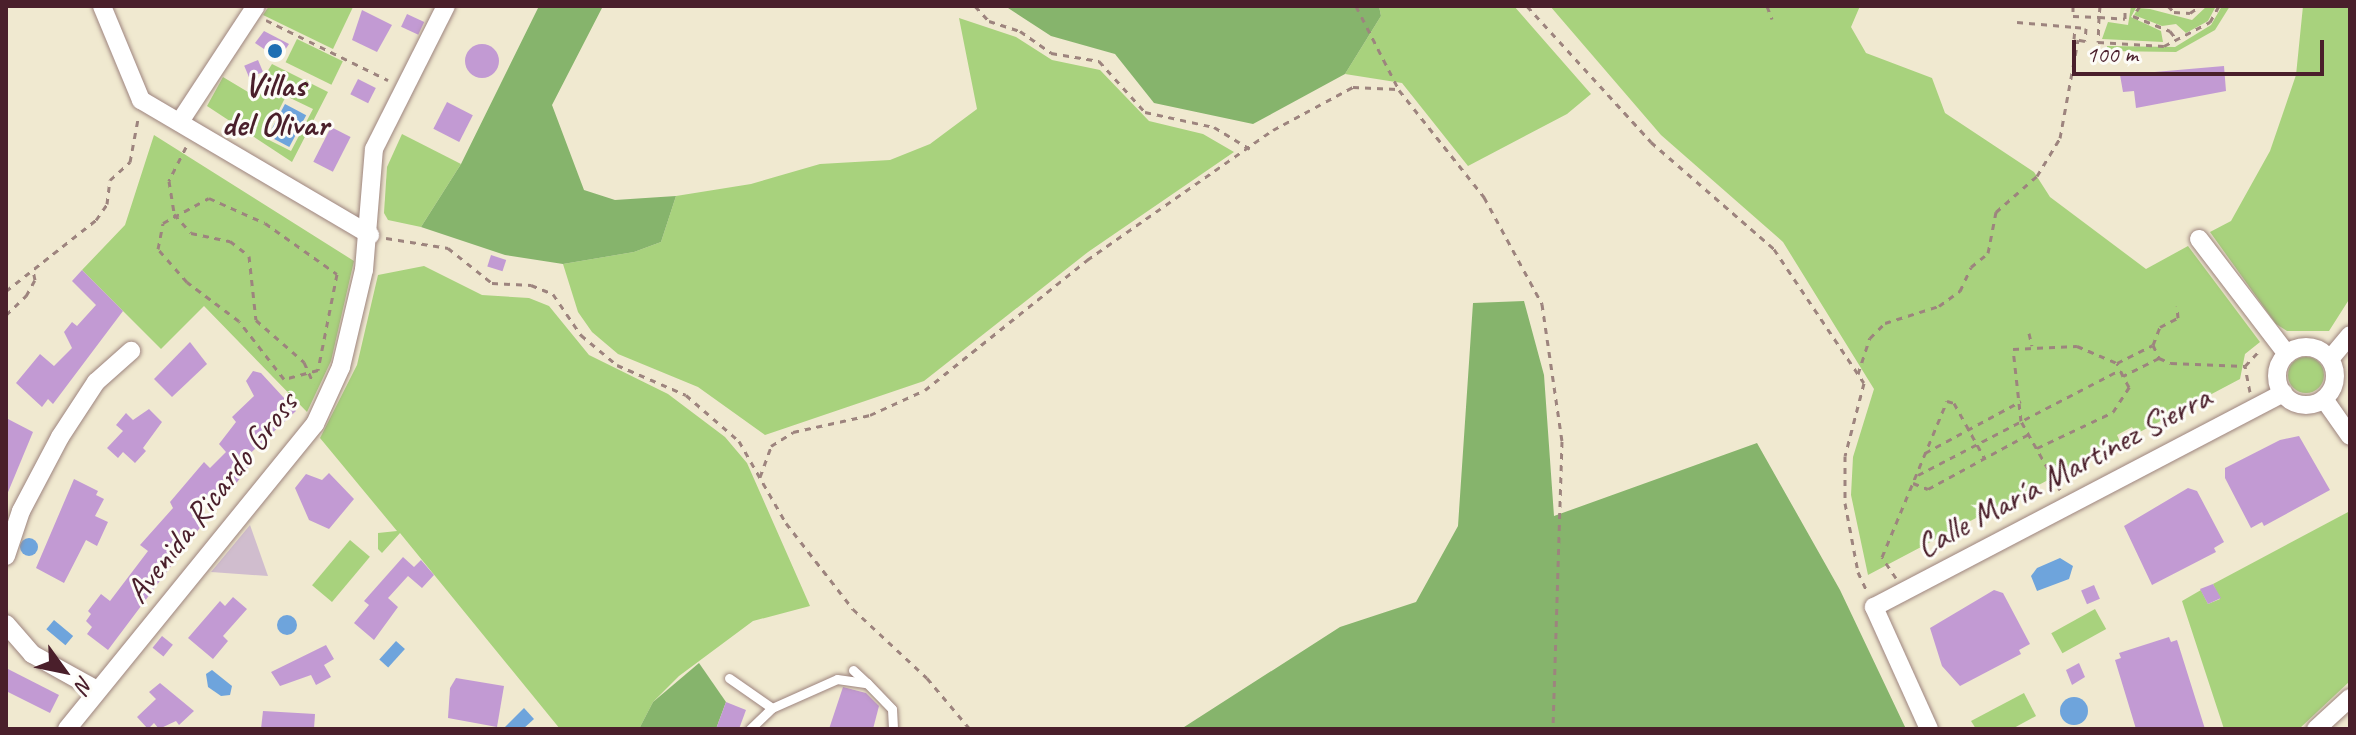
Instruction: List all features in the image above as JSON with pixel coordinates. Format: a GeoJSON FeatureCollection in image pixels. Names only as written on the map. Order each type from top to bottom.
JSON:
{"type":"FeatureCollection","features":[{"type":"Feature","properties":{"kind":"street"},"geometry":{"type":"LineString","coordinates":[[102,6],[141,100],[189,125],[370,235]]}},
{"type":"Feature","properties":{"kind":"street","name":"Avenida Ricardo Gross"},"geometry":{"type":"LineString","coordinates":[[67,729],[315,424],[341,367],[370,235],[374,149],[446,6]]}},
{"type":"Feature","properties":{"kind":"street"},"geometry":{"type":"LineString","coordinates":[[189,125],[254,9]]}},
{"type":"Feature","properties":{"kind":"street"},"geometry":{"type":"LineString","coordinates":[[2199,239],[2287,354]]}},
{"type":"Feature","properties":{"kind":"street"},"geometry":{"type":"LineString","coordinates":[[2330,359],[2350,335]]}},
{"type":"Feature","properties":{"kind":"street"},"geometry":{"type":"LineString","coordinates":[[2305,347],[2330,359],[2335,376],[2324,399],[2297,404],[2283,393],[2277,377],[2287,354],[2305,347]]}},
{"type":"Feature","properties":{"kind":"street"},"geometry":{"type":"LineString","coordinates":[[6,556],[21,511],[60,437],[96,382],[131,351]]}},
{"type":"Feature","properties":{"kind":"street","name":"Calle María Martínez Sierra"},"geometry":{"type":"LineString","coordinates":[[1874,607],[2283,393]]}},
{"type":"Feature","properties":{"kind":"street"},"geometry":{"type":"LineString","coordinates":[[2324,399],[2350,436]]}},
{"type":"Feature","properties":{"kind":"street"},"geometry":{"type":"LineString","coordinates":[[1874,607],[1929,729]]}},
{"type":"Feature","properties":{"kind":"street"},"geometry":{"type":"LineString","coordinates":[[6,624],[32,654],[97,690]]}},
{"type":"Feature","properties":{"kind":"street"},"geometry":{"type":"LineString","coordinates":[[2316,729],[2350,698]]}},
{"type":"Feature","properties":{"kind":"lane"},"geometry":{"type":"LineString","coordinates":[[853,670],[892,709],[893,729]]}},
{"type":"Feature","properties":{"kind":"lane"},"geometry":{"type":"LineString","coordinates":[[729,678],[772,708]]}},
{"type":"Feature","properties":{"kind":"lane"},"geometry":{"type":"LineString","coordinates":[[750,729],[772,708],[837,679],[867,683]]}},
{"type":"Feature","properties":{"kind":"path"},"geometry":{"type":"LineString","coordinates":[[975,6],[989,21],[1020,31],[1051,53],[1099,61],[1145,112],[1214,127],[1250,149]]}},
{"type":"Feature","properties":{"kind":"path"},"geometry":{"type":"LineString","coordinates":[[1356,6],[1399,90],[1484,197],[1542,304],[1562,441],[1553,729]]}},
{"type":"Feature","properties":{"kind":"path"},"geometry":{"type":"LineString","coordinates":[[1527,6],[1651,142],[1774,249],[1864,383],[1845,456],[1845,503],[1858,572],[1874,607]]}},
{"type":"Feature","properties":{"kind":"path"},"geometry":{"type":"LineString","coordinates":[[1767,6],[1772,19]]}},
{"type":"Feature","properties":{"kind":"path"},"geometry":{"type":"LineString","coordinates":[[2073,6],[2073,16],[2125,19],[2125,6]]}},
{"type":"Feature","properties":{"kind":"path"},"geometry":{"type":"LineString","coordinates":[[2098,42],[2100,6]]}},
{"type":"Feature","properties":{"kind":"path"},"geometry":{"type":"LineString","coordinates":[[2160,6],[2140,6],[2133,16],[2170,31],[2177,40]]}},
{"type":"Feature","properties":{"kind":"path"},"geometry":{"type":"LineString","coordinates":[[2168,6],[2174,12],[2190,13],[2200,6]]}},
{"type":"Feature","properties":{"kind":"path"},"geometry":{"type":"LineString","coordinates":[[2075,27],[2074,39],[2078,40],[2164,46],[2210,22],[2219,6]]}},
{"type":"Feature","properties":{"kind":"path"},"geometry":{"type":"LineString","coordinates":[[254,9],[405,89]]}},
{"type":"Feature","properties":{"kind":"path"},"geometry":{"type":"LineString","coordinates":[[2017,22],[2086,28],[2085,41]]}},
{"type":"Feature","properties":{"kind":"path"},"geometry":{"type":"LineString","coordinates":[[1858,374],[1870,338],[1885,323],[1939,306],[1960,291],[1971,267],[1988,253],[1996,212],[2037,176],[2060,138],[2078,40]]}},
{"type":"Feature","properties":{"kind":"path"},"geometry":{"type":"LineString","coordinates":[[760,477],[771,446],[793,432],[870,415],[925,390],[1087,260],[1250,149],[1353,87],[1399,90]]}},
{"type":"Feature","properties":{"kind":"path"},"geometry":{"type":"LineString","coordinates":[[6,291],[96,220],[107,204],[110,180],[130,162],[141,100]]}},
{"type":"Feature","properties":{"kind":"path"},"geometry":{"type":"LineString","coordinates":[[189,125],[169,181],[174,214],[191,233],[230,241],[249,256],[256,320],[310,374],[325,403]]}},
{"type":"Feature","properties":{"kind":"path"},"geometry":{"type":"LineString","coordinates":[[217,198],[265,223],[337,274],[318,370],[310,374],[284,379],[239,321],[168,262],[158,249],[158,235],[174,214],[217,198]]}},
{"type":"Feature","properties":{"kind":"path"},"geometry":{"type":"LineString","coordinates":[[370,235],[448,248],[492,283],[531,285],[553,294],[581,335],[617,365],[686,395],[739,441],[786,523],[853,609],[927,678],[970,729]]}},
{"type":"Feature","properties":{"kind":"path"},"geometry":{"type":"LineString","coordinates":[[6,315],[26,296],[35,280],[33,269]]}},
{"type":"Feature","properties":{"kind":"path"},"geometry":{"type":"LineString","coordinates":[[2117,363],[2153,345],[2160,327],[2178,318],[2177,306]]}},
{"type":"Feature","properties":{"kind":"path"},"geometry":{"type":"LineString","coordinates":[[2029,333],[2032,346]]}},
{"type":"Feature","properties":{"kind":"path"},"geometry":{"type":"LineString","coordinates":[[2255,405],[2244,379],[2245,366],[2274,339]]}},
{"type":"Feature","properties":{"kind":"path"},"geometry":{"type":"LineString","coordinates":[[2153,345],[2159,358],[2171,363],[2245,366]]}},
{"type":"Feature","properties":{"kind":"path"},"geometry":{"type":"LineString","coordinates":[[2037,448],[2113,412],[2129,387],[2117,363],[2077,346],[2013,349],[2022,401],[2021,421],[2068,505]]}},
{"type":"Feature","properties":{"kind":"path"},"geometry":{"type":"LineString","coordinates":[[2123,376],[2159,358]]}},
{"type":"Feature","properties":{"kind":"path"},"geometry":{"type":"LineString","coordinates":[[1916,476],[2120,370]]}},
{"type":"Feature","properties":{"kind":"path"},"geometry":{"type":"LineString","coordinates":[[1904,591],[1882,557],[1947,401],[1954,403],[1985,459]]}},
{"type":"Feature","properties":{"kind":"path"},"geometry":{"type":"LineString","coordinates":[[1925,453],[2022,401]]}},
{"type":"Feature","properties":{"kind":"path"},"geometry":{"type":"LineString","coordinates":[[1913,483],[1928,489],[2029,434]]}},
{"type":"Feature","properties":{"kind":"shaded area"},"geometry":{"type":"Polygon","coordinates":[[[250,525],[268,576],[211,572],[245,531],[250,525]]]}},
{"type":"Feature","properties":{"kind":"green space"},"geometry":{"type":"Polygon","coordinates":[[[269,6],[353,7],[333,49],[263,15],[269,6]]]}},
{"type":"Feature","properties":{"kind":"green space"},"geometry":{"type":"Polygon","coordinates":[[[539,6],[603,6],[552,105],[584,190],[615,200],[676,196],[661,242],[634,252],[563,264],[505,255],[421,227],[461,164],[539,6]]]}},
{"type":"Feature","properties":{"kind":"green space"},"geometry":{"type":"Polygon","coordinates":[[[1005,6],[1379,6],[1381,16],[1345,74],[1253,124],[1154,103],[1115,54],[1051,36],[1005,6]]]}},
{"type":"Feature","properties":{"kind":"green space"},"geometry":{"type":"Polygon","coordinates":[[[1379,6],[1514,6],[1591,94],[1567,114],[1468,166],[1402,83],[1345,74],[1381,16],[1379,6]]]}},
{"type":"Feature","properties":{"kind":"green space"},"geometry":{"type":"Polygon","coordinates":[[[1550,6],[1860,6],[1851,27],[1866,53],[1932,78],[1945,113],[2034,172],[2050,197],[2146,269],[2188,246],[2260,342],[2245,354],[2240,379],[2136,434],[2132,427],[2117,435],[2120,442],[1868,575],[1851,495],[1853,457],[1874,389],[1783,242],[1661,135],[1550,6]]]}},
{"type":"Feature","properties":{"kind":"green space"},"geometry":{"type":"Polygon","coordinates":[[[2131,6],[2137,6],[2131,17],[2161,31],[2163,42],[2102,39],[2108,22],[2128,25],[2131,6]]]}},
{"type":"Feature","properties":{"kind":"green space"},"geometry":{"type":"Polygon","coordinates":[[[2207,6],[2216,6],[2208,21],[2186,33],[2176,24],[2162,26],[2134,15],[2138,8],[2150,9],[2192,20],[2207,6]]]}},
{"type":"Feature","properties":{"kind":"green space"},"geometry":{"type":"Polygon","coordinates":[[[2222,6],[2230,6],[2215,30],[2176,52],[2107,51],[2107,46],[2175,47],[2211,25],[2222,6]]]}},
{"type":"Feature","properties":{"kind":"green space"},"geometry":{"type":"Polygon","coordinates":[[[2303,6],[2350,6],[2350,298],[2329,331],[2287,331],[2276,324],[2210,232],[2231,221],[2270,151],[2296,75],[2303,6]]]}},
{"type":"Feature","properties":{"kind":"green space"},"geometry":{"type":"Polygon","coordinates":[[[959,18],[1016,37],[1052,60],[1100,70],[1149,121],[1203,134],[1234,152],[1088,252],[924,381],[765,435],[698,387],[618,354],[592,332],[578,312],[563,264],[634,252],[661,242],[676,196],[751,184],[820,164],[890,160],[930,144],[977,109],[959,18]]]}},
{"type":"Feature","properties":{"kind":"green space"},"geometry":{"type":"Polygon","coordinates":[[[297,39],[343,61],[331,85],[286,62],[297,39]]]}},
{"type":"Feature","properties":{"kind":"green space"},"geometry":{"type":"Polygon","coordinates":[[[272,64],[328,92],[292,162],[207,106],[223,77],[253,95],[272,64]],[[286,96],[265,138],[291,151],[313,109],[286,96]]]}},
{"type":"Feature","properties":{"kind":"green space"},"geometry":{"type":"Polygon","coordinates":[[[402,134],[461,164],[421,227],[388,220],[384,213],[387,167],[402,134]]]}},
{"type":"Feature","properties":{"kind":"green space"},"geometry":{"type":"Polygon","coordinates":[[[154,135],[354,261],[331,361],[307,412],[204,306],[161,349],[82,270],[125,225],[154,135]]]}},
{"type":"Feature","properties":{"kind":"green space"},"geometry":{"type":"Polygon","coordinates":[[[424,266],[482,295],[529,298],[549,306],[589,355],[668,394],[725,437],[747,463],[810,606],[753,621],[679,676],[653,702],[639,729],[560,729],[400,533],[382,553],[378,549],[378,533],[397,531],[320,438],[357,365],[378,275],[424,266]]]}},
{"type":"Feature","properties":{"kind":"green space"},"geometry":{"type":"Polygon","coordinates":[[[1524,301],[1544,375],[1554,516],[1757,443],[1840,590],[1906,729],[1181,729],[1340,627],[1416,602],[1458,526],[1473,303],[1524,301]]]}},
{"type":"Feature","properties":{"kind":"green space"},"geometry":{"type":"Polygon","coordinates":[[[2306,357],[2319,362],[2324,375],[2319,388],[2306,393],[2293,388],[2288,375],[2293,362],[2306,357]]]}},
{"type":"Feature","properties":{"kind":"green space"},"geometry":{"type":"Polygon","coordinates":[[[2350,511],[2350,681],[2299,729],[2224,729],[2182,601],[2201,590],[2208,604],[2220,599],[2213,584],[2350,511]]]}},
{"type":"Feature","properties":{"kind":"green space"},"geometry":{"type":"Polygon","coordinates":[[[350,540],[370,557],[332,602],[312,585],[350,540]]]}},
{"type":"Feature","properties":{"kind":"green space"},"geometry":{"type":"Polygon","coordinates":[[[2095,609],[2106,629],[2062,653],[2051,633],[2095,609]]]}},
{"type":"Feature","properties":{"kind":"green space"},"geometry":{"type":"Polygon","coordinates":[[[699,663],[726,702],[716,729],[639,729],[653,702],[699,663]]]}},
{"type":"Feature","properties":{"kind":"green space"},"geometry":{"type":"Polygon","coordinates":[[[2024,693],[2036,716],[2012,729],[1976,729],[1971,721],[2024,693]]]}},
{"type":"Feature","properties":{"kind":"water"},"geometry":{"type":"Polygon","coordinates":[[[285,104],[306,115],[289,147],[268,136],[285,104]]]}},
{"type":"Feature","properties":{"kind":"water"},"geometry":{"type":"Polygon","coordinates":[[[25,538],[33,538],[38,547],[36,554],[25,556],[20,551],[20,543],[25,538]]]}},
{"type":"Feature","properties":{"kind":"water"},"geometry":{"type":"Polygon","coordinates":[[[2060,558],[2073,566],[2069,579],[2037,591],[2031,576],[2037,568],[2060,558]]]}},
{"type":"Feature","properties":{"kind":"water"},"geometry":{"type":"Polygon","coordinates":[[[287,615],[294,618],[297,625],[294,632],[287,635],[280,632],[277,625],[280,618],[287,615]]]}},
{"type":"Feature","properties":{"kind":"water"},"geometry":{"type":"Polygon","coordinates":[[[54,620],[73,636],[65,645],[46,629],[54,620]]]}},
{"type":"Feature","properties":{"kind":"water"},"geometry":{"type":"Polygon","coordinates":[[[396,641],[405,649],[388,668],[379,660],[396,641]]]}},
{"type":"Feature","properties":{"kind":"water"},"geometry":{"type":"Polygon","coordinates":[[[212,670],[232,686],[230,695],[221,696],[208,687],[206,674],[212,670]]]}},
{"type":"Feature","properties":{"kind":"water"},"geometry":{"type":"Polygon","coordinates":[[[2074,697],[2084,701],[2088,711],[2084,721],[2074,725],[2064,721],[2060,711],[2064,701],[2074,697]]]}},
{"type":"Feature","properties":{"kind":"water"},"geometry":{"type":"Polygon","coordinates":[[[524,708],[534,719],[523,729],[503,729],[524,708]]]}},
{"type":"Feature","properties":{"kind":"building"},"geometry":{"type":"Polygon","coordinates":[[[362,10],[392,25],[377,52],[352,40],[362,10]]]}},
{"type":"Feature","properties":{"kind":"building"},"geometry":{"type":"Polygon","coordinates":[[[407,14],[424,22],[418,35],[401,27],[407,14]]]}},
{"type":"Feature","properties":{"kind":"building","name":"Villas del Olivar"},"geometry":{"type":"Polygon","coordinates":[[[264,31],[289,44],[279,59],[255,43],[264,31]]]}},
{"type":"Feature","properties":{"kind":"building"},"geometry":{"type":"Polygon","coordinates":[[[482,44],[494,49],[499,61],[494,73],[482,78],[470,73],[465,61],[470,49],[482,44]]]}},
{"type":"Feature","properties":{"kind":"building"},"geometry":{"type":"Polygon","coordinates":[[[258,60],[263,72],[249,78],[244,66],[258,60]]]}},
{"type":"Feature","properties":{"kind":"building"},"geometry":{"type":"Polygon","coordinates":[[[2224,66],[2226,91],[2136,108],[2134,91],[2123,92],[2120,75],[2224,66]]]}},
{"type":"Feature","properties":{"kind":"building"},"geometry":{"type":"Polygon","coordinates":[[[358,79],[376,88],[368,103],[350,94],[358,79]]]}},
{"type":"Feature","properties":{"kind":"building"},"geometry":{"type":"Polygon","coordinates":[[[447,102],[473,115],[459,142],[433,129],[447,102]]]}},
{"type":"Feature","properties":{"kind":"building"},"geometry":{"type":"Polygon","coordinates":[[[331,127],[351,137],[333,172],[313,162],[331,127]]]}},
{"type":"Feature","properties":{"kind":"building"},"geometry":{"type":"Polygon","coordinates":[[[491,255],[506,260],[503,271],[487,266],[491,255]]]}},
{"type":"Feature","properties":{"kind":"building"},"geometry":{"type":"Polygon","coordinates":[[[82,270],[123,311],[53,404],[48,399],[42,407],[16,383],[40,354],[54,366],[72,348],[64,332],[72,322],[77,326],[96,305],[72,281],[82,270]]]}},
{"type":"Feature","properties":{"kind":"building"},"geometry":{"type":"Polygon","coordinates":[[[190,342],[207,364],[172,397],[154,379],[190,342]]]}},
{"type":"Feature","properties":{"kind":"building"},"geometry":{"type":"Polygon","coordinates":[[[253,371],[261,373],[296,411],[242,461],[249,467],[234,486],[221,496],[213,490],[192,517],[202,525],[108,650],[87,634],[92,627],[86,621],[91,614],[88,611],[101,594],[110,601],[148,551],[140,545],[173,508],[170,502],[204,462],[210,468],[226,452],[219,444],[236,422],[232,417],[254,396],[246,381],[253,371]]]}},
{"type":"Feature","properties":{"kind":"building"},"geometry":{"type":"Polygon","coordinates":[[[149,409],[162,422],[143,448],[146,451],[135,463],[123,452],[118,458],[107,448],[123,431],[116,425],[126,413],[133,420],[149,409]]]}},
{"type":"Feature","properties":{"kind":"building"},"geometry":{"type":"Polygon","coordinates":[[[6,418],[33,432],[6,497],[6,418]]]}},
{"type":"Feature","properties":{"kind":"building"},"geometry":{"type":"Polygon","coordinates":[[[2299,436],[2330,490],[2264,526],[2262,522],[2251,528],[2225,478],[2225,468],[2280,440],[2299,436]]]}},
{"type":"Feature","properties":{"kind":"building"},"geometry":{"type":"Polygon","coordinates":[[[329,473],[354,499],[329,529],[309,520],[295,488],[306,474],[322,480],[329,473]]]}},
{"type":"Feature","properties":{"kind":"building"},"geometry":{"type":"Polygon","coordinates":[[[74,479],[98,491],[96,495],[104,499],[95,516],[108,522],[97,546],[86,540],[64,583],[36,568],[74,479]]]}},
{"type":"Feature","properties":{"kind":"building"},"geometry":{"type":"Polygon","coordinates":[[[2188,488],[2197,491],[2224,542],[2214,548],[2216,552],[2152,585],[2124,526],[2188,488]]]}},
{"type":"Feature","properties":{"kind":"building"},"geometry":{"type":"Polygon","coordinates":[[[403,557],[414,567],[421,560],[434,575],[422,588],[408,576],[388,598],[398,607],[374,640],[354,623],[369,605],[364,601],[403,557]]]}},
{"type":"Feature","properties":{"kind":"building"},"geometry":{"type":"Polygon","coordinates":[[[2213,584],[2221,598],[2208,604],[2200,589],[2213,584]]]}},
{"type":"Feature","properties":{"kind":"building"},"geometry":{"type":"Polygon","coordinates":[[[2094,585],[2100,599],[2087,604],[2081,590],[2094,585]]]}},
{"type":"Feature","properties":{"kind":"building"},"geometry":{"type":"Polygon","coordinates":[[[1994,590],[2003,593],[2030,644],[2019,650],[2021,654],[1960,686],[1942,666],[1930,628],[1994,590]]]}},
{"type":"Feature","properties":{"kind":"building"},"geometry":{"type":"Polygon","coordinates":[[[233,597],[247,609],[223,636],[228,641],[213,659],[188,638],[220,601],[225,606],[233,597]]]}},
{"type":"Feature","properties":{"kind":"building"},"geometry":{"type":"Polygon","coordinates":[[[162,636],[173,645],[163,656],[153,648],[162,636]]]}},
{"type":"Feature","properties":{"kind":"building"},"geometry":{"type":"Polygon","coordinates":[[[2169,637],[2171,642],[2177,640],[2205,729],[2136,729],[2115,660],[2121,658],[2119,653],[2169,637]]]}},
{"type":"Feature","properties":{"kind":"building"},"geometry":{"type":"Polygon","coordinates":[[[326,645],[334,659],[324,665],[331,677],[316,685],[311,675],[280,686],[271,672],[326,645]]]}},
{"type":"Feature","properties":{"kind":"building"},"geometry":{"type":"Polygon","coordinates":[[[2079,663],[2085,677],[2072,685],[2066,670],[2079,663]]]}},
{"type":"Feature","properties":{"kind":"building"},"geometry":{"type":"Polygon","coordinates":[[[6,668],[59,695],[50,713],[6,691],[6,668]]]}},
{"type":"Feature","properties":{"kind":"building"},"geometry":{"type":"Polygon","coordinates":[[[456,678],[504,686],[497,727],[448,718],[450,688],[456,678]]]}},
{"type":"Feature","properties":{"kind":"building"},"geometry":{"type":"Polygon","coordinates":[[[160,683],[194,711],[179,725],[176,721],[159,729],[154,723],[148,729],[137,717],[156,699],[149,692],[160,683]]]}},
{"type":"Feature","properties":{"kind":"building"},"geometry":{"type":"Polygon","coordinates":[[[843,687],[866,693],[879,706],[873,729],[829,729],[843,687]]]}},
{"type":"Feature","properties":{"kind":"building"},"geometry":{"type":"Polygon","coordinates":[[[726,702],[746,710],[739,729],[716,729],[726,702]]]}},
{"type":"Feature","properties":{"kind":"building"},"geometry":{"type":"Polygon","coordinates":[[[263,711],[315,714],[314,729],[261,729],[263,711]]]}},
{"type":"Feature","properties":{"kind":"place","name":"Villas del Olivar"},"geometry":{"type":"Point","coordinates":[275,51]}}]}
